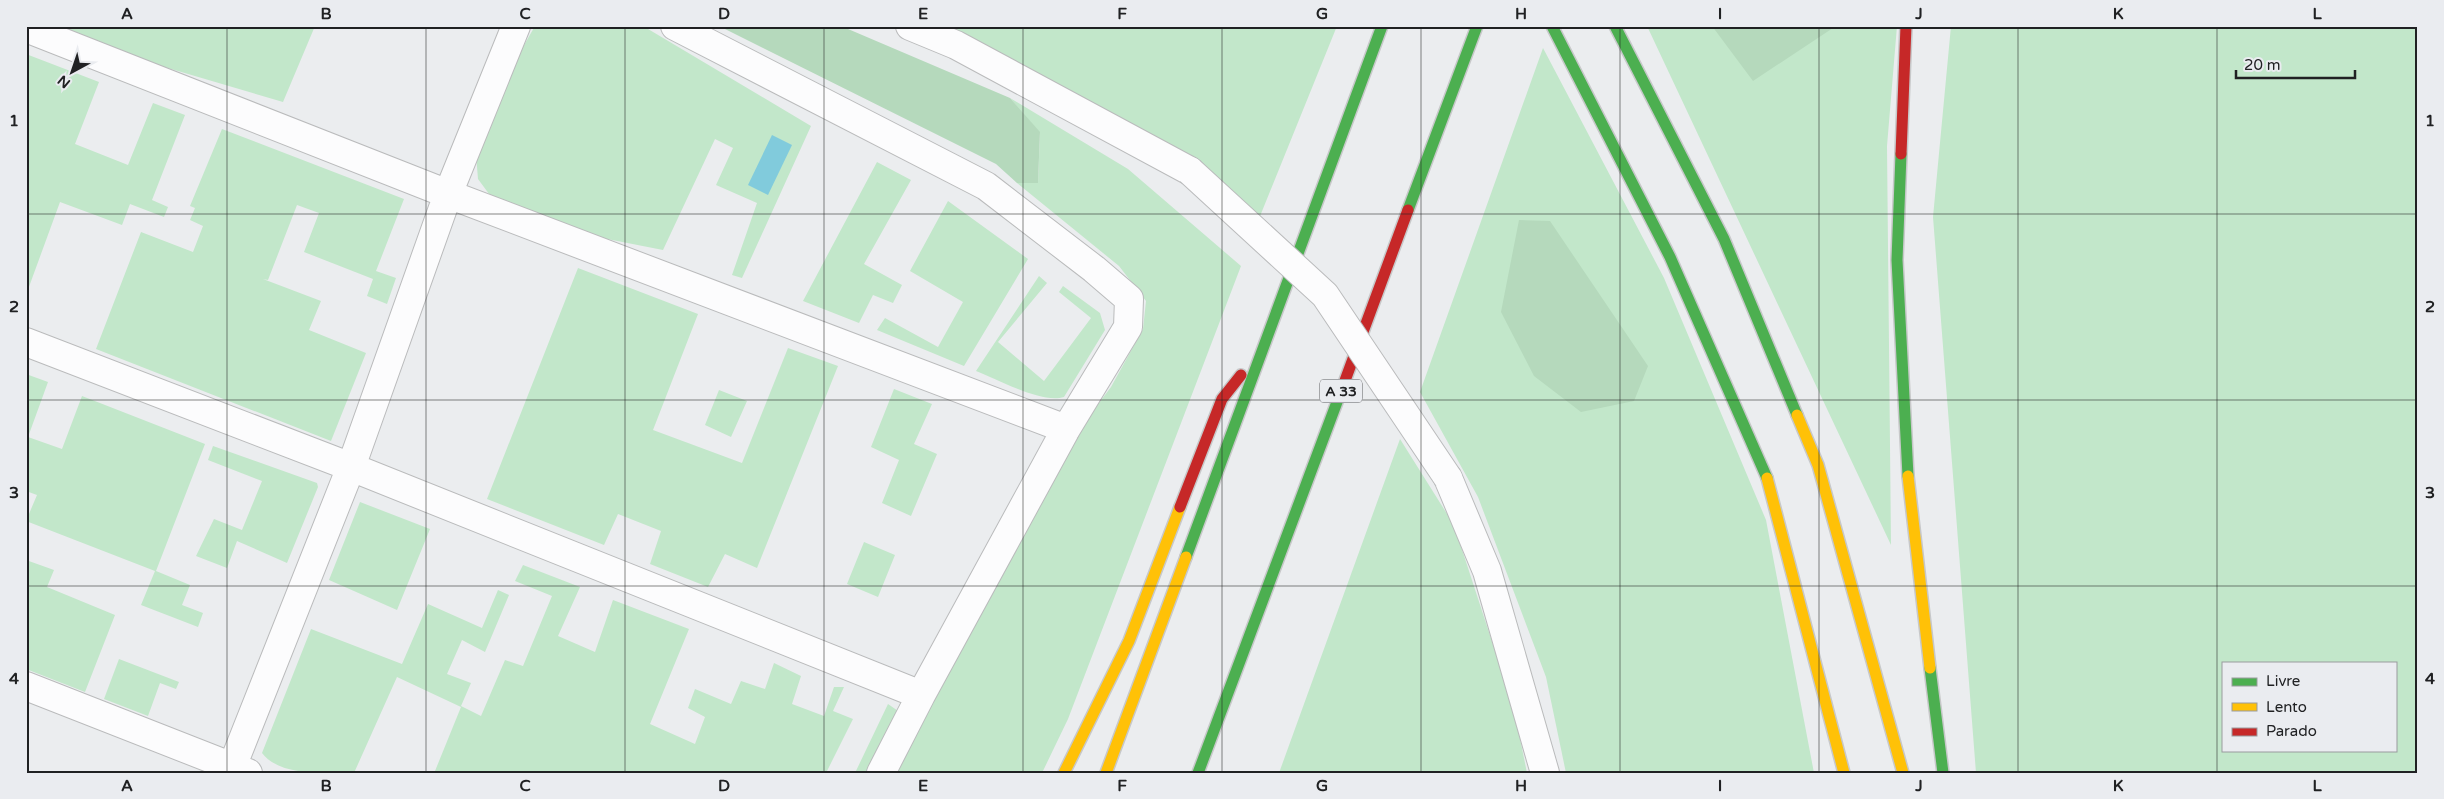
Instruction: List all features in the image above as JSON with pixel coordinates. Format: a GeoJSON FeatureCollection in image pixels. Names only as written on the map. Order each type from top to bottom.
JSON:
{"type":"FeatureCollection","features":[{"type":"Feature","properties":{"kind":"highway"},"geometry":{"type":"LineString","coordinates":[[1106,773],[1261,348],[1321,195],[1382,26]]}},
{"type":"Feature","properties":{"kind":"highway","name":"A 33"},"geometry":{"type":"LineString","coordinates":[[1198,773],[1477,26]]}},
{"type":"Feature","properties":{"kind":"highway"},"geometry":{"type":"LineString","coordinates":[[1552,26],[1670,257],[1771,487],[1844,773]]}},
{"type":"Feature","properties":{"kind":"highway"},"geometry":{"type":"LineString","coordinates":[[1616,26],[1724,239],[1818,465],[1903,773]]}},
{"type":"Feature","properties":{"kind":"highway"},"geometry":{"type":"LineString","coordinates":[[1906,26],[1897,260],[1907,474],[1943,773]]}},
{"type":"Feature","properties":{"kind":"highway"},"geometry":{"type":"LineString","coordinates":[[1064,773],[1129,641],[1222,399],[1261,348]]}},
{"type":"Feature","properties":{"kind":"street"},"geometry":{"type":"LineString","coordinates":[[26,686],[240,770],[448,194],[516,26]]}},
{"type":"Feature","properties":{"kind":"street"},"geometry":{"type":"LineString","coordinates":[[675,26],[986,186],[1094,269],[1129,300],[1128,327],[1066,429],[921,695],[881,773]]}},
{"type":"Feature","properties":{"kind":"street"},"geometry":{"type":"LineString","coordinates":[[910,26],[956,45],[1190,171],[1325,295],[1448,478],[1487,570],[1546,773]]}},
{"type":"Feature","properties":{"kind":"street"},"geometry":{"type":"LineString","coordinates":[[26,28],[448,194],[1066,429]]}},
{"type":"Feature","properties":{"kind":"street"},"geometry":{"type":"LineString","coordinates":[[26,342],[351,467],[921,695]]}},
{"type":"Feature","properties":{"kind":"green space"},"geometry":{"type":"Polygon","coordinates":[[[54,26],[315,26],[283,102],[127,56],[54,26]]]}},
{"type":"Feature","properties":{"kind":"green space"},"geometry":{"type":"Polygon","coordinates":[[[535,26],[643,26],[811,126],[742,278],[732,275],[757,203],[716,185],[733,148],[715,139],[663,250],[597,237],[492,198],[478,179],[476,154],[504,80],[535,26]]]}},
{"type":"Feature","properties":{"kind":"green space"},"geometry":{"type":"Polygon","coordinates":[[[719,26],[841,26],[1010,98],[1040,132],[1038,183],[1017,183],[996,164],[719,26]]]}},
{"type":"Feature","properties":{"kind":"green space"},"geometry":{"type":"Polygon","coordinates":[[[910,26],[1337,26],[1254,231],[1190,171],[910,26]]]}},
{"type":"Feature","properties":{"kind":"green space"},"geometry":{"type":"Polygon","coordinates":[[[1647,26],[1897,26],[1887,146],[1891,545],[1647,26]]]}},
{"type":"Feature","properties":{"kind":"green space"},"geometry":{"type":"Polygon","coordinates":[[[1712,26],[1836,26],[1753,81],[1712,26]]]}},
{"type":"Feature","properties":{"kind":"green space"},"geometry":{"type":"Polygon","coordinates":[[[1951,26],[2418,26],[2418,773],[1976,773],[1933,217],[1951,26]]]}},
{"type":"Feature","properties":{"kind":"green space"},"geometry":{"type":"Polygon","coordinates":[[[1543,48],[1664,278],[1766,520],[1814,773],[1566,773],[1546,677],[1478,497],[1420,392],[1543,48]]]}},
{"type":"Feature","properties":{"kind":"green space"},"geometry":{"type":"Polygon","coordinates":[[[26,54],[99,82],[75,144],[128,165],[153,103],[185,115],[152,200],[168,207],[164,217],[130,204],[122,225],[60,202],[26,295],[26,54]]]}},
{"type":"Feature","properties":{"kind":"green space"},"geometry":{"type":"Polygon","coordinates":[[[1010,98],[1128,169],[1241,266],[1068,719],[1042,773],[894,773],[1092,412],[1111,387],[1143,329],[1146,301],[1119,266],[1017,183],[1038,183],[1040,133],[1010,98]]]}},
{"type":"Feature","properties":{"kind":"green space"},"geometry":{"type":"Polygon","coordinates":[[[222,129],[404,199],[376,271],[396,278],[387,304],[367,296],[373,279],[304,252],[319,213],[297,205],[268,280],[263,279],[321,301],[309,330],[366,353],[331,441],[96,349],[141,232],[193,252],[203,226],[190,220],[195,208],[190,206],[222,129]]]}},
{"type":"Feature","properties":{"kind":"green space"},"geometry":{"type":"Polygon","coordinates":[[[877,162],[911,180],[864,264],[902,285],[893,303],[873,295],[859,323],[803,301],[877,162]]]}},
{"type":"Feature","properties":{"kind":"green space"},"geometry":{"type":"Polygon","coordinates":[[[948,201],[1028,259],[964,366],[877,330],[885,318],[938,347],[963,302],[910,271],[948,201]]]}},
{"type":"Feature","properties":{"kind":"green space"},"geometry":{"type":"Polygon","coordinates":[[[1519,220],[1550,221],[1648,366],[1634,401],[1581,412],[1534,376],[1501,312],[1519,220]]]}},
{"type":"Feature","properties":{"kind":"green space"},"geometry":{"type":"Polygon","coordinates":[[[578,268],[698,314],[653,430],[742,463],[788,348],[838,366],[757,568],[725,554],[708,587],[650,564],[661,531],[618,514],[604,545],[487,499],[578,268]]]}},
{"type":"Feature","properties":{"kind":"green space"},"geometry":{"type":"Polygon","coordinates":[[[1039,276],[1047,283],[998,342],[1044,381],[1091,318],[1059,292],[1063,286],[1100,313],[1105,330],[1064,397],[1044,397],[1033,394],[976,371],[1039,276]]]}},
{"type":"Feature","properties":{"kind":"green space"},"geometry":{"type":"Polygon","coordinates":[[[26,374],[48,382],[28,437],[62,449],[82,396],[205,444],[156,571],[190,585],[182,605],[203,613],[198,627],[141,605],[155,571],[26,521],[37,495],[26,491],[26,374]]]}},
{"type":"Feature","properties":{"kind":"green space"},"geometry":{"type":"Polygon","coordinates":[[[894,389],[932,404],[914,444],[937,454],[911,516],[882,503],[899,460],[871,447],[894,389]]]}},
{"type":"Feature","properties":{"kind":"green space"},"geometry":{"type":"Polygon","coordinates":[[[719,390],[747,401],[731,437],[705,425],[719,390]]]}},
{"type":"Feature","properties":{"kind":"green space"},"geometry":{"type":"Polygon","coordinates":[[[1400,439],[1454,525],[1514,709],[1527,773],[1279,773],[1400,439]]]}},
{"type":"Feature","properties":{"kind":"green space"},"geometry":{"type":"Polygon","coordinates":[[[213,446],[317,483],[318,487],[287,563],[237,541],[227,568],[196,556],[214,519],[242,530],[262,481],[208,460],[213,446]]]}},
{"type":"Feature","properties":{"kind":"green space"},"geometry":{"type":"Polygon","coordinates":[[[360,502],[430,529],[397,610],[329,580],[360,502]]]}},
{"type":"Feature","properties":{"kind":"green space"},"geometry":{"type":"Polygon","coordinates":[[[864,542],[895,555],[878,597],[847,584],[864,542]]]}},
{"type":"Feature","properties":{"kind":"green space"},"geometry":{"type":"Polygon","coordinates":[[[26,560],[54,570],[47,587],[115,615],[85,692],[26,669],[26,560]]]}},
{"type":"Feature","properties":{"kind":"green space"},"geometry":{"type":"Polygon","coordinates":[[[523,565],[580,587],[558,636],[595,652],[613,600],[689,629],[650,724],[695,744],[705,717],[688,708],[695,689],[731,704],[741,681],[765,689],[774,663],[801,676],[792,704],[824,716],[834,687],[844,687],[833,711],[853,719],[826,773],[440,773],[435,771],[461,707],[397,677],[354,773],[318,773],[292,770],[270,761],[262,753],[311,629],[402,664],[428,604],[482,628],[498,590],[509,595],[485,652],[462,640],[447,674],[471,683],[461,706],[481,716],[505,660],[523,666],[552,596],[515,581],[523,565]]]}},
{"type":"Feature","properties":{"kind":"green space"},"geometry":{"type":"Polygon","coordinates":[[[119,659],[179,682],[176,689],[160,683],[148,716],[104,699],[119,659]]]}},
{"type":"Feature","properties":{"kind":"green space"},"geometry":{"type":"Polygon","coordinates":[[[888,704],[901,713],[874,773],[855,773],[888,704]]]}},
{"type":"Feature","properties":{"kind":"water"},"geometry":{"type":"Polygon","coordinates":[[[772,135],[792,145],[768,195],[748,185],[772,135]]]}},
{"type":"Feature","properties":{"kind":"traffic: fast"},"geometry":{"type":"LineString","coordinates":[[1186,557],[1382,26]]}},
{"type":"Feature","properties":{"kind":"traffic: fast"},"geometry":{"type":"LineString","coordinates":[[1408,210],[1477,26]]}},
{"type":"Feature","properties":{"kind":"traffic: fast"},"geometry":{"type":"LineString","coordinates":[[1552,26],[1670,257],[1767,478]]}},
{"type":"Feature","properties":{"kind":"traffic: fast"},"geometry":{"type":"LineString","coordinates":[[1615,26],[1724,239],[1797,415]]}},
{"type":"Feature","properties":{"kind":"traffic: fast"},"geometry":{"type":"LineString","coordinates":[[1901,154],[1897,260],[1908,476]]}},
{"type":"Feature","properties":{"kind":"traffic: fast"},"geometry":{"type":"LineString","coordinates":[[1198,773],[1343,386]]}},
{"type":"Feature","properties":{"kind":"traffic: fast"},"geometry":{"type":"LineString","coordinates":[[1930,668],[1943,773]]}},
{"type":"Feature","properties":{"kind":"traffic: slow"},"geometry":{"type":"LineString","coordinates":[[1797,415],[1818,465],[1903,773]]}},
{"type":"Feature","properties":{"kind":"traffic: slow"},"geometry":{"type":"LineString","coordinates":[[1908,476],[1930,668]]}},
{"type":"Feature","properties":{"kind":"traffic: slow"},"geometry":{"type":"LineString","coordinates":[[1767,478],[1844,773]]}},
{"type":"Feature","properties":{"kind":"traffic: slow"},"geometry":{"type":"LineString","coordinates":[[1064,773],[1129,641],[1180,507]]}},
{"type":"Feature","properties":{"kind":"traffic: slow"},"geometry":{"type":"LineString","coordinates":[[1106,773],[1186,557]]}},
{"type":"Feature","properties":{"kind":"traffic: jam"},"geometry":{"type":"LineString","coordinates":[[1901,154],[1906,26]]}},
{"type":"Feature","properties":{"kind":"traffic: jam"},"geometry":{"type":"LineString","coordinates":[[1343,386],[1408,210]]}},
{"type":"Feature","properties":{"kind":"traffic: jam"},"geometry":{"type":"LineString","coordinates":[[1180,507],[1222,399],[1241,375]]}}]}
